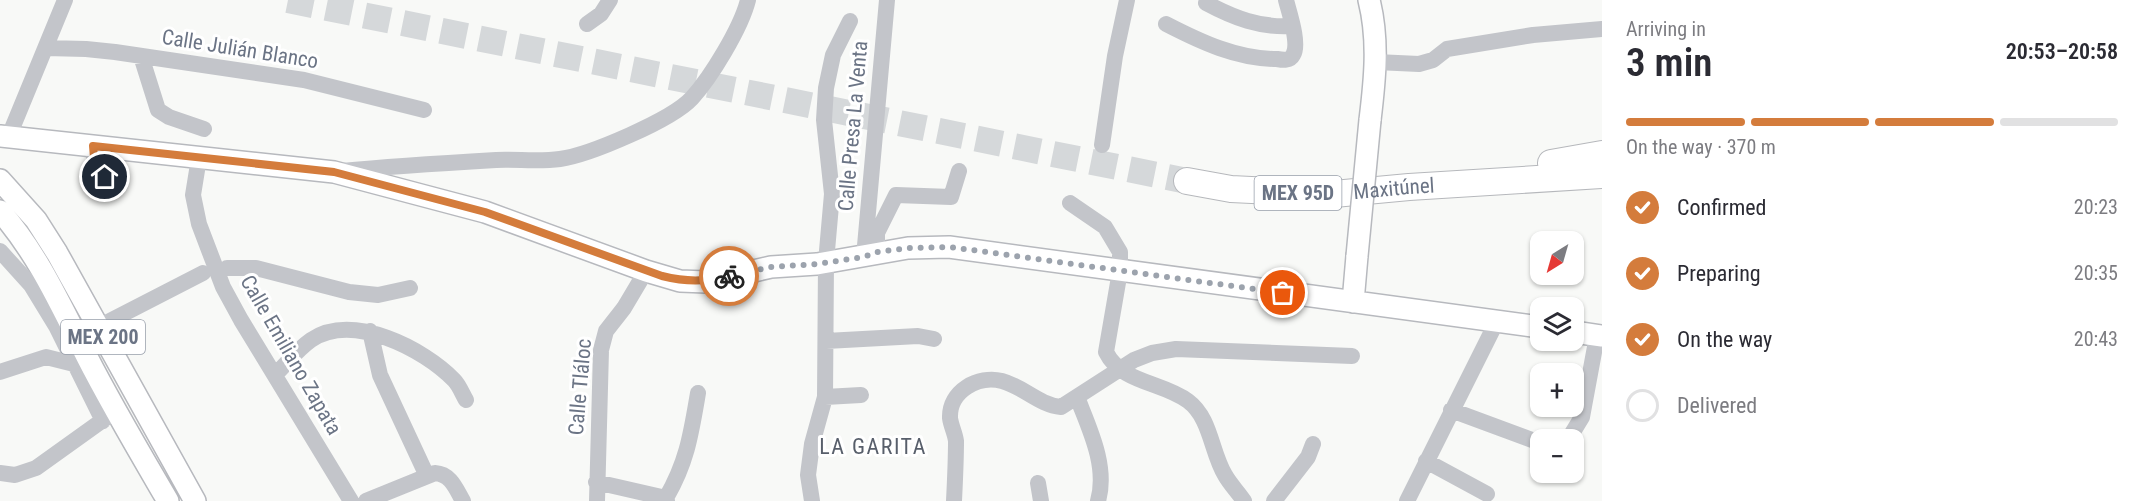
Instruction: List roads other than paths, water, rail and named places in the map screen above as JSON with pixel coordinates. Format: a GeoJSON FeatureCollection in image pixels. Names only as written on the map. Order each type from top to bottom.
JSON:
{"type":"FeatureCollection","features":[{"type":"Feature","properties":{"kind":"highway"},"geometry":{"type":"LineString","coordinates":[[1568,161],[1602,154]]}},
{"type":"Feature","properties":{"kind":"highway","name":"MEX 95D"},"geometry":{"type":"LineString","coordinates":[[1409,187],[1568,161],[1602,161]]}},
{"type":"Feature","properties":{"kind":"highway","name":"Maxitúnel"},"geometry":{"type":"LineString","coordinates":[[1187,181],[1231,189],[1334,194],[1602,175]]}},
{"type":"Feature","properties":{"kind":"main road"},"geometry":{"type":"LineString","coordinates":[[1353,302],[1377,62],[1373,15],[1369,0]]}},
{"type":"Feature","properties":{"kind":"main road"},"geometry":{"type":"LineString","coordinates":[[3,141],[93,146],[334,172],[485,212],[646,271],[680,281],[706,282],[771,267],[826,262],[908,248],[950,247],[1120,272],[1530,326]]}},
{"type":"Feature","properties":{"kind":"main road","name":"MEX 200"},"geometry":{"type":"LineString","coordinates":[[0,180],[36,220],[195,501]]}},
{"type":"Feature","properties":{"kind":"main road","name":"MEX 200"},"geometry":{"type":"LineString","coordinates":[[0,211],[17,230],[38,262],[109,416],[168,501]]}},
{"type":"Feature","properties":{"kind":"main road"},"geometry":{"type":"LineString","coordinates":[[1584,334],[1600,336]]}},
{"type":"Feature","properties":{"kind":"street"},"geometry":{"type":"LineString","coordinates":[[3,141],[46,48],[65,0]]}},
{"type":"Feature","properties":{"kind":"street"},"geometry":{"type":"LineString","coordinates":[[587,24],[602,14],[610,0]]}},
{"type":"Feature","properties":{"kind":"street"},"geometry":{"type":"LineString","coordinates":[[334,172],[410,164],[559,159],[588,153],[668,115],[691,99],[717,63],[736,31],[748,0]]}},
{"type":"Feature","properties":{"kind":"street","name":"Calle Presa La Venta"},"geometry":{"type":"LineString","coordinates":[[870,255],[887,0]]}},
{"type":"Feature","properties":{"kind":"street"},"geometry":{"type":"LineString","coordinates":[[1102,145],[1115,56],[1127,0]]}},
{"type":"Feature","properties":{"kind":"street"},"geometry":{"type":"LineString","coordinates":[[1166,24],[1197,40],[1258,59],[1288,60],[1293,56],[1296,47],[1286,0]]}},
{"type":"Feature","properties":{"kind":"street"},"geometry":{"type":"LineString","coordinates":[[1206,3],[1246,22],[1271,27],[1292,26]]}},
{"type":"Feature","properties":{"kind":"street"},"geometry":{"type":"LineString","coordinates":[[812,501],[808,475],[812,444],[825,398],[826,262],[832,194],[824,120],[826,87],[833,56],[850,21]]}},
{"type":"Feature","properties":{"kind":"street"},"geometry":{"type":"LineString","coordinates":[[1377,62],[1419,64],[1433,60],[1448,49],[1533,34],[1602,29]]}},
{"type":"Feature","properties":{"kind":"street","name":"Calle Julián Blanco"},"geometry":{"type":"LineString","coordinates":[[46,48],[86,49],[304,80],[424,110]]}},
{"type":"Feature","properties":{"kind":"street"},"geometry":{"type":"LineString","coordinates":[[141,57],[158,110],[169,117],[204,129]]}},
{"type":"Feature","properties":{"kind":"street"},"geometry":{"type":"LineString","coordinates":[[93,146],[94,158],[105,177]]}},
{"type":"Feature","properties":{"kind":"street","name":"Calle Emiliano Zapata"},"geometry":{"type":"LineString","coordinates":[[199,158],[193,195],[199,224],[223,287],[351,501]]}},
{"type":"Feature","properties":{"kind":"street"},"geometry":{"type":"LineString","coordinates":[[870,255],[877,233],[896,195],[951,197],[959,171]]}},
{"type":"Feature","properties":{"kind":"street"},"geometry":{"type":"LineString","coordinates":[[1070,203],[1105,228],[1120,252],[1120,272],[1106,352],[1111,362],[1131,375],[1173,392],[1190,402],[1202,416],[1224,474],[1244,501]]}},
{"type":"Feature","properties":{"kind":"street"},"geometry":{"type":"LineString","coordinates":[[0,251],[8,270],[31,285],[56,326],[74,364],[109,416],[36,468],[15,475],[0,473]]}},
{"type":"Feature","properties":{"kind":"street"},"geometry":{"type":"LineString","coordinates":[[228,268],[256,268],[350,292],[378,296],[410,288]]}},
{"type":"Feature","properties":{"kind":"street","name":"Calle Tláloc"},"geometry":{"type":"LineString","coordinates":[[597,501],[601,350],[606,331],[624,308],[646,271]]}},
{"type":"Feature","properties":{"kind":"street"},"geometry":{"type":"LineString","coordinates":[[98,327],[203,273]]}},
{"type":"Feature","properties":{"kind":"street"},"geometry":{"type":"LineString","coordinates":[[1407,501],[1497,321]]}},
{"type":"Feature","properties":{"kind":"street"},"geometry":{"type":"LineString","coordinates":[[275,375],[312,339],[332,332],[370,331],[430,359],[455,381],[466,399]]}},
{"type":"Feature","properties":{"kind":"street"},"geometry":{"type":"LineString","coordinates":[[370,331],[380,375],[427,476]]}},
{"type":"Feature","properties":{"kind":"street"},"geometry":{"type":"LineString","coordinates":[[826,340],[918,336],[934,339]]}},
{"type":"Feature","properties":{"kind":"street"},"geometry":{"type":"LineString","coordinates":[[1575,429],[1582,417],[1600,336]]}},
{"type":"Feature","properties":{"kind":"street"},"geometry":{"type":"LineString","coordinates":[[954,501],[956,437],[950,418],[953,402],[960,390],[972,384],[988,380],[1002,381],[1023,390],[1048,406],[1061,406],[1134,360],[1152,353],[1176,349],[1352,356]]}},
{"type":"Feature","properties":{"kind":"street"},"geometry":{"type":"LineString","coordinates":[[0,372],[46,357],[74,364]]}},
{"type":"Feature","properties":{"kind":"street"},"geometry":{"type":"LineString","coordinates":[[596,482],[667,500],[689,447],[698,393]]}},
{"type":"Feature","properties":{"kind":"street"},"geometry":{"type":"LineString","coordinates":[[825,398],[861,395]]}},
{"type":"Feature","properties":{"kind":"street"},"geometry":{"type":"LineString","coordinates":[[1077,397],[1095,442],[1100,471],[1098,501]]}},
{"type":"Feature","properties":{"kind":"street"},"geometry":{"type":"LineString","coordinates":[[1451,410],[1530,439]]}},
{"type":"Feature","properties":{"kind":"street"},"geometry":{"type":"LineString","coordinates":[[1274,501],[1308,457],[1312,444]]}},
{"type":"Feature","properties":{"kind":"street"},"geometry":{"type":"LineString","coordinates":[[1426,461],[1487,494]]}},
{"type":"Feature","properties":{"kind":"street"},"geometry":{"type":"LineString","coordinates":[[366,501],[427,476],[444,474],[464,501]]}},
{"type":"Feature","properties":{"kind":"street"},"geometry":{"type":"LineString","coordinates":[[1038,483],[1041,501]]}},
{"type":"Feature","properties":{"kind":"tunnel"},"geometry":{"type":"LineString","coordinates":[[288,0],[1187,181]]}},
{"type":"Feature","properties":{"kind":"district","name":"LA GARITA"},"geometry":{"type":"Point","coordinates":[873,446]}}]}
